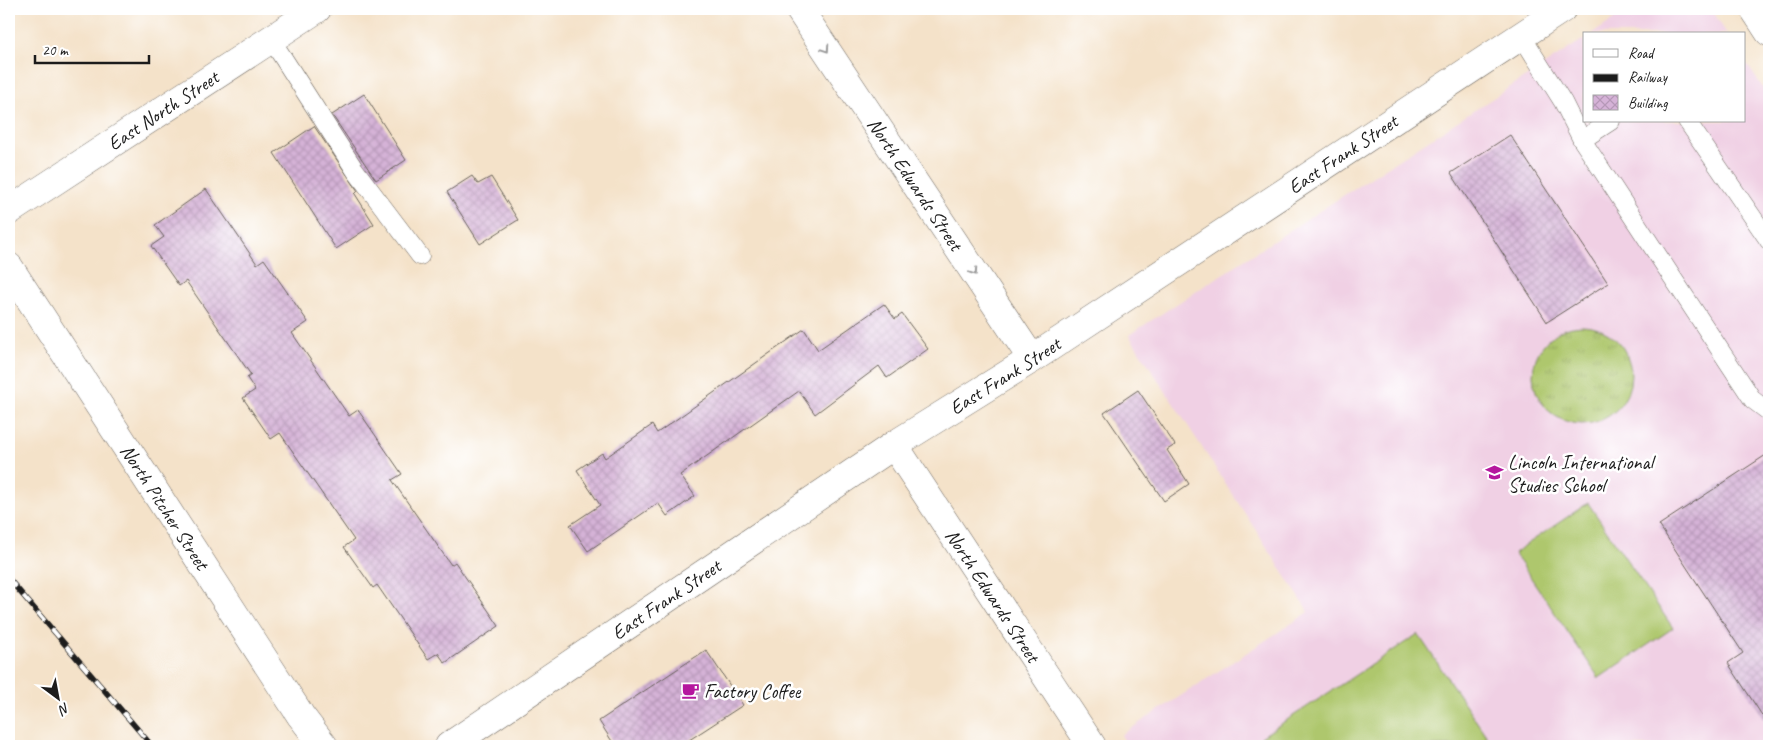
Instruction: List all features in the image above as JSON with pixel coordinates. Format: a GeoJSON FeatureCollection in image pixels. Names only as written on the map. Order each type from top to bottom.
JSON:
{"type":"FeatureCollection","features":[{"type":"Feature","properties":{"kind":"street","name":"East North Street"},"geometry":{"type":"LineString","coordinates":[[9,211],[317,9]]}},
{"type":"Feature","properties":{"kind":"street","name":"North Edwards Street"},"geometry":{"type":"LineString","coordinates":[[799,9],[1032,359]]}},
{"type":"Feature","properties":{"kind":"street","name":"East Frank Street"},"geometry":{"type":"LineString","coordinates":[[449,746],[894,445],[1032,359],[1562,9]]}},
{"type":"Feature","properties":{"kind":"street"},"geometry":{"type":"LineString","coordinates":[[1754,9],[1769,32]]}},
{"type":"Feature","properties":{"kind":"street","name":"North Pitcher Street"},"geometry":{"type":"LineString","coordinates":[[9,267],[301,716],[324,746]]}},
{"type":"Feature","properties":{"kind":"street","name":"North Edwards Street"},"geometry":{"type":"LineString","coordinates":[[894,445],[1092,746]]}},
{"type":"Feature","properties":{"kind":"lane"},"geometry":{"type":"LineString","coordinates":[[1521,35],[1563,102],[1582,140],[1753,400],[1769,412]]}},
{"type":"Feature","properties":{"kind":"lane"},"geometry":{"type":"LineString","coordinates":[[271,39],[355,170],[420,256]]}},
{"type":"Feature","properties":{"kind":"lane"},"geometry":{"type":"LineString","coordinates":[[1582,140],[1609,122]]}},
{"type":"Feature","properties":{"kind":"lane"},"geometry":{"type":"LineString","coordinates":[[1688,122],[1769,241]]}},
{"type":"Feature","properties":{"kind":"shaded area"},"geometry":{"type":"Polygon","coordinates":[[[1630,9],[1711,9],[1726,32],[1595,32],[1630,9]]]}},
{"type":"Feature","properties":{"kind":"shaded area","name":"Lincoln International Studies School"},"geometry":{"type":"Polygon","coordinates":[[[1583,40],[1583,122],[1746,122],[1746,63],[1769,97],[1769,746],[1128,746],[1121,735],[1309,612],[1129,335],[1583,40]]]}},
{"type":"Feature","properties":{"kind":"green space"},"geometry":{"type":"Polygon","coordinates":[[[1582,326],[1601,330],[1617,340],[1627,356],[1631,375],[1627,394],[1617,410],[1601,420],[1582,424],[1563,420],[1547,410],[1537,394],[1533,375],[1537,356],[1547,340],[1563,330],[1582,326]]]}},
{"type":"Feature","properties":{"kind":"green space"},"geometry":{"type":"Polygon","coordinates":[[[1588,503],[1673,628],[1599,678],[1514,553],[1588,503]]]}},
{"type":"Feature","properties":{"kind":"green space"},"geometry":{"type":"Polygon","coordinates":[[[1418,634],[1493,746],[1266,746],[1261,737],[1418,634]]]}},
{"type":"Feature","properties":{"kind":"building"},"geometry":{"type":"Polygon","coordinates":[[[364,94],[406,160],[376,180],[332,115],[364,94]]]}},
{"type":"Feature","properties":{"kind":"building"},"geometry":{"type":"Polygon","coordinates":[[[314,126],[358,191],[355,194],[374,224],[336,249],[274,153],[314,126]]]}},
{"type":"Feature","properties":{"kind":"building"},"geometry":{"type":"Polygon","coordinates":[[[1510,135],[1608,283],[1547,322],[1451,173],[1510,135]]]}},
{"type":"Feature","properties":{"kind":"building"},"geometry":{"type":"Polygon","coordinates":[[[472,176],[478,184],[491,177],[518,220],[480,244],[447,192],[472,176]]]}},
{"type":"Feature","properties":{"kind":"building"},"geometry":{"type":"Polygon","coordinates":[[[206,189],[257,264],[264,259],[308,322],[292,333],[349,416],[358,410],[402,474],[392,480],[451,565],[455,562],[499,626],[445,663],[438,653],[428,659],[377,585],[373,588],[344,547],[354,540],[280,433],[271,439],[243,398],[255,390],[247,378],[251,375],[186,281],[179,286],[151,246],[164,237],[155,225],[206,189]]]}},
{"type":"Feature","properties":{"kind":"building"},"geometry":{"type":"Polygon","coordinates":[[[884,304],[895,319],[902,314],[928,349],[887,378],[879,366],[815,414],[799,391],[680,475],[695,496],[667,516],[658,503],[588,551],[570,525],[600,505],[577,470],[602,453],[605,458],[652,425],[657,433],[804,329],[818,350],[884,304]]]}},
{"type":"Feature","properties":{"kind":"building"},"geometry":{"type":"Polygon","coordinates":[[[1138,390],[1175,445],[1167,450],[1189,484],[1164,501],[1104,413],[1138,390]]]}},
{"type":"Feature","properties":{"kind":"building"},"geometry":{"type":"Polygon","coordinates":[[[1769,453],[1769,726],[1728,663],[1743,653],[1659,525],[1769,453]]]}},
{"type":"Feature","properties":{"kind":"building"},"geometry":{"type":"Polygon","coordinates":[[[706,650],[743,705],[680,746],[615,746],[599,721],[706,650]]]}},
{"type":"Feature","properties":{"kind":"railway"},"geometry":{"type":"LineString","coordinates":[[9,579],[152,746]]}},
{"type":"Feature","properties":{"kind":"place","name":"Lincoln International Studies School"},"geometry":{"type":"Point","coordinates":[1494,473]}},
{"type":"Feature","properties":{"kind":"place","name":"Factory Coffee"},"geometry":{"type":"Point","coordinates":[690,691]}}]}
